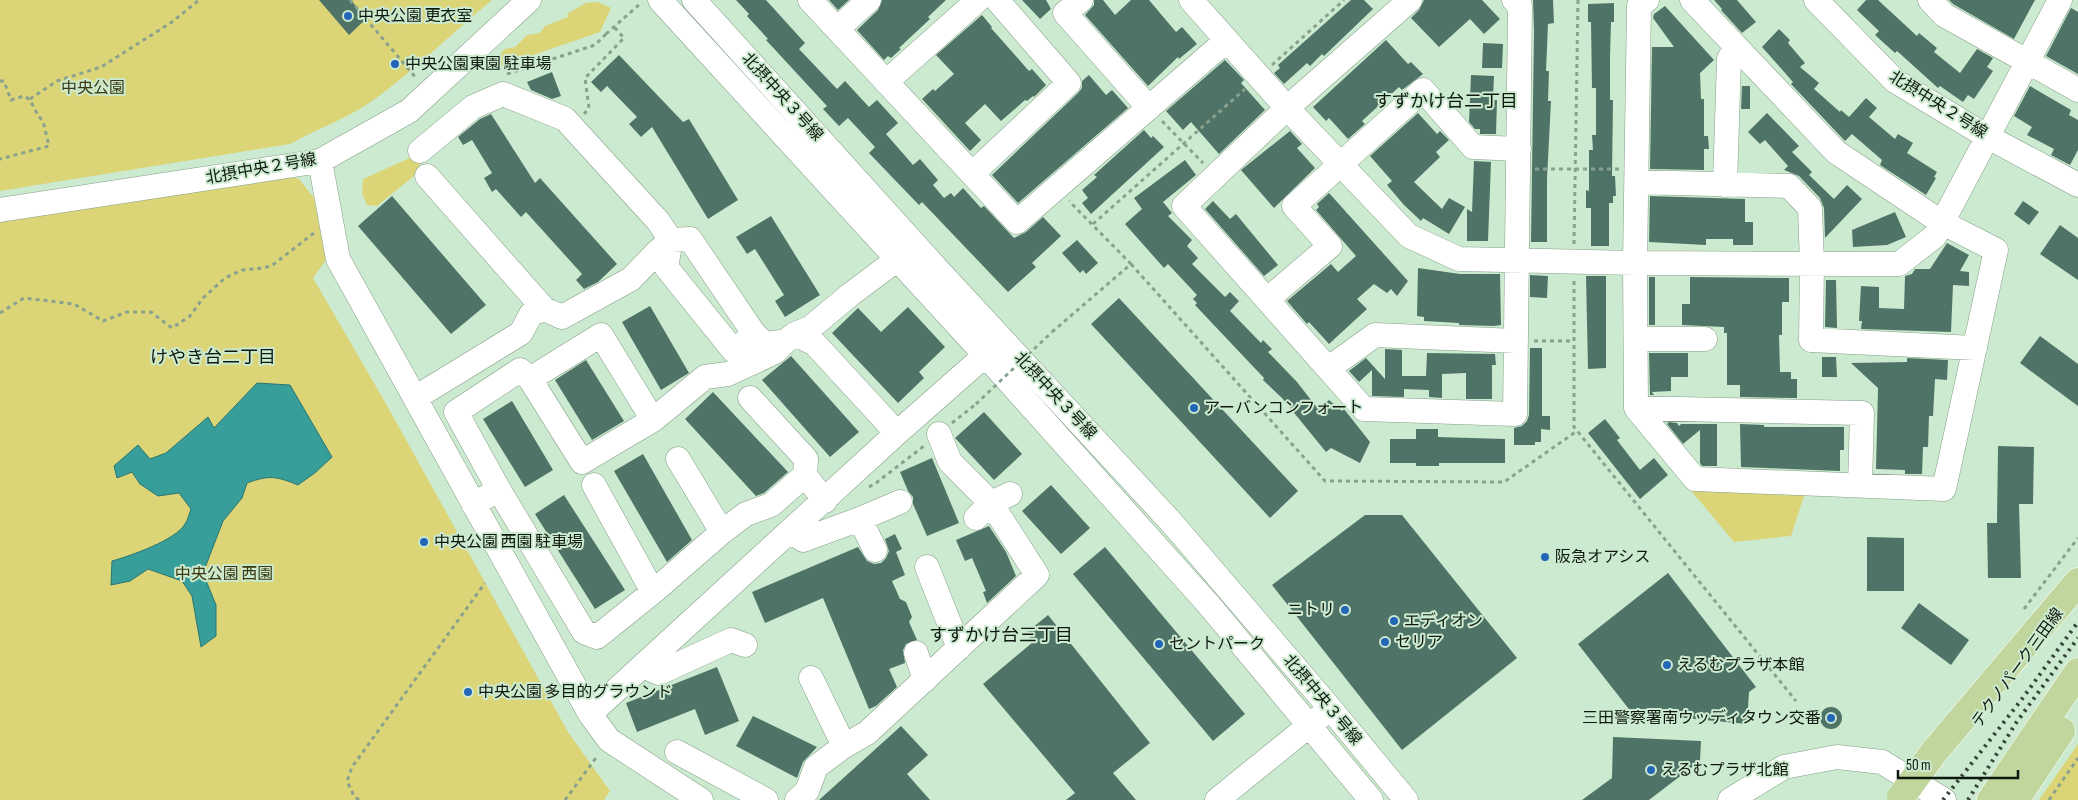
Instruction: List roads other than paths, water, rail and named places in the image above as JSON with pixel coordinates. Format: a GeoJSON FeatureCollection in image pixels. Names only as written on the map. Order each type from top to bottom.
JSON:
{"type":"FeatureCollection","features":[{"type":"Feature","properties":{"kind":"main road"},"geometry":{"type":"LineString","coordinates":[[1942,756],[1991,684],[2078,565]]}},
{"type":"Feature","properties":{"kind":"main road"},"geometry":{"type":"LineString","coordinates":[[1991,684],[2078,584]]}},
{"type":"Feature","properties":{"kind":"main road","name":"テクノパーク三田線"},"geometry":{"type":"LineString","coordinates":[[1908,799],[2078,584]]}},
{"type":"Feature","properties":{"kind":"main road"},"geometry":{"type":"LineString","coordinates":[[2006,797],[2078,672]]}},
{"type":"Feature","properties":{"kind":"main road"},"geometry":{"type":"LineString","coordinates":[[2006,797],[2078,705]]}},
{"type":"Feature","properties":{"kind":"street","name":"北摂中央２号線"},"geometry":{"type":"LineString","coordinates":[[0,210],[320,161],[409,111],[529,0]]}},
{"type":"Feature","properties":{"kind":"street","name":"北摂中央３号線"},"geometry":{"type":"LineString","coordinates":[[660,0],[898,259],[1209,605],[1371,800]]}},
{"type":"Feature","properties":{"kind":"street","name":"北摂中央３号線"},"geometry":{"type":"LineString","coordinates":[[694,0],[1336,704],[1406,800]]}},
{"type":"Feature","properties":{"kind":"street"},"geometry":{"type":"LineString","coordinates":[[810,0],[1017,222],[1227,40]]}},
{"type":"Feature","properties":{"kind":"street"},"geometry":{"type":"LineString","coordinates":[[837,29],[869,0]]}},
{"type":"Feature","properties":{"kind":"street"},"geometry":{"type":"LineString","coordinates":[[886,82],[978,0]]}},
{"type":"Feature","properties":{"kind":"street"},"geometry":{"type":"LineString","coordinates":[[972,174],[1069,83],[997,0]]}},
{"type":"Feature","properties":{"kind":"street"},"geometry":{"type":"LineString","coordinates":[[1081,0],[1065,14],[1149,108]]}},
{"type":"Feature","properties":{"kind":"street"},"geometry":{"type":"LineString","coordinates":[[1191,0],[1287,108],[1408,236],[1459,259],[1635,263],[1899,264],[1935,236],[2060,0]]}},
{"type":"Feature","properties":{"kind":"street"},"geometry":{"type":"LineString","coordinates":[[1410,0],[1287,108],[1184,206],[1364,409],[1515,414],[1520,6],[1514,0]]}},
{"type":"Feature","properties":{"kind":"street"},"geometry":{"type":"LineString","coordinates":[[1647,0],[1639,6],[1635,263],[1636,408],[1695,479],[1944,489],[1996,250],[1941,222],[1836,152],[1692,0]]}},
{"type":"Feature","properties":{"kind":"street","name":"北摂中央２号線"},"geometry":{"type":"LineString","coordinates":[[1816,0],[1894,81],[1988,137],[2078,185]]}},
{"type":"Feature","properties":{"kind":"street"},"geometry":{"type":"LineString","coordinates":[[1930,0],[1944,15],[2078,90]]}},
{"type":"Feature","properties":{"kind":"street"},"geometry":{"type":"LineString","coordinates":[[1725,185],[1729,59],[1736,47]]}},
{"type":"Feature","properties":{"kind":"street"},"geometry":{"type":"LineString","coordinates":[[1268,299],[1330,246],[1294,206],[1423,90],[1473,147],[1519,159]]}},
{"type":"Feature","properties":{"kind":"street"},"geometry":{"type":"LineString","coordinates":[[420,151],[473,107],[503,94],[564,119],[658,221],[671,240],[666,267],[733,350],[755,335]]}},
{"type":"Feature","properties":{"kind":"street"},"geometry":{"type":"LineString","coordinates":[[320,161],[338,259],[590,714],[609,740],[701,800]]}},
{"type":"Feature","properties":{"kind":"street"},"geometry":{"type":"LineString","coordinates":[[427,176],[544,309],[562,317],[631,279],[671,240],[690,239],[755,335],[766,344],[790,338],[810,328],[850,294],[898,259]]}},
{"type":"Feature","properties":{"kind":"street"},"geometry":{"type":"LineString","coordinates":[[1637,176],[1725,185],[1789,186],[1810,208],[1812,340],[1975,348]]}},
{"type":"Feature","properties":{"kind":"street"},"geometry":{"type":"LineString","coordinates":[[415,398],[521,333],[531,314],[544,309]]}},
{"type":"Feature","properties":{"kind":"street"},"geometry":{"type":"LineString","coordinates":[[530,379],[601,335],[653,420]]}},
{"type":"Feature","properties":{"kind":"street"},"geometry":{"type":"LineString","coordinates":[[1328,368],[1375,335],[1516,341]]}},
{"type":"Feature","properties":{"kind":"street"},"geometry":{"type":"LineString","coordinates":[[790,338],[775,352],[728,374],[705,377],[653,420],[582,462],[530,379],[520,370],[456,412],[499,490],[584,632],[596,637],[653,592],[722,532],[746,514],[771,505],[805,475]]}},
{"type":"Feature","properties":{"kind":"street"},"geometry":{"type":"LineString","coordinates":[[790,338],[815,344],[897,433]]}},
{"type":"Feature","properties":{"kind":"street"},"geometry":{"type":"LineString","coordinates":[[1636,339],[1705,338]]}},
{"type":"Feature","properties":{"kind":"street"},"geometry":{"type":"LineString","coordinates":[[590,714],[825,501],[897,433],[1003,339]]}},
{"type":"Feature","properties":{"kind":"street"},"geometry":{"type":"LineString","coordinates":[[750,398],[806,459],[805,475],[825,501]]}},
{"type":"Feature","properties":{"kind":"street"},"geometry":{"type":"LineString","coordinates":[[1636,408],[1862,413],[1860,485]]}},
{"type":"Feature","properties":{"kind":"street"},"geometry":{"type":"LineString","coordinates":[[797,800],[807,791],[816,767],[844,746],[867,733],[1036,576],[992,505],[950,462],[939,434]]}},
{"type":"Feature","properties":{"kind":"street"},"geometry":{"type":"LineString","coordinates":[[678,460],[722,532]]}},
{"type":"Feature","properties":{"kind":"street"},"geometry":{"type":"LineString","coordinates":[[594,485],[653,592]]}},
{"type":"Feature","properties":{"kind":"street"},"geometry":{"type":"LineString","coordinates":[[473,504],[499,490]]}},
{"type":"Feature","properties":{"kind":"street"},"geometry":{"type":"LineString","coordinates":[[791,532],[803,540],[900,502]]}},
{"type":"Feature","properties":{"kind":"street"},"geometry":{"type":"LineString","coordinates":[[860,519],[875,550]]}},
{"type":"Feature","properties":{"kind":"street"},"geometry":{"type":"LineString","coordinates":[[927,567],[959,648]]}},
{"type":"Feature","properties":{"kind":"street"},"geometry":{"type":"LineString","coordinates":[[643,666],[659,673],[731,640],[745,645]]}},
{"type":"Feature","properties":{"kind":"street"},"geometry":{"type":"LineString","coordinates":[[916,654],[925,680]]}},
{"type":"Feature","properties":{"kind":"street"},"geometry":{"type":"LineString","coordinates":[[811,678],[844,746]]}},
{"type":"Feature","properties":{"kind":"street"},"geometry":{"type":"LineString","coordinates":[[1217,800],[1336,704]]}},
{"type":"Feature","properties":{"kind":"street"},"geometry":{"type":"LineString","coordinates":[[678,752],[766,800]]}},
{"type":"Feature","properties":{"kind":"street"},"geometry":{"type":"LineString","coordinates":[[1730,800],[1784,766],[1837,757],[1882,762],[1944,800]]}},
{"type":"Feature","properties":{"kind":"water"},"geometry":{"type":"Polygon","coordinates":[[[257,383],[290,385],[332,457],[298,485],[272,478],[247,483],[242,498],[223,521],[203,573],[216,605],[216,636],[201,647],[192,596],[182,581],[148,569],[130,581],[111,585],[112,561],[152,547],[172,536],[185,524],[191,509],[179,493],[158,496],[140,484],[132,472],[117,478],[114,466],[138,445],[150,459],[166,453],[208,417],[214,428],[257,383]]]}},
{"type":"Feature","properties":{"kind":"railway"},"geometry":{"type":"LineString","coordinates":[[1943,800],[2022,699],[2078,622]]}},
{"type":"Feature","properties":{"kind":"railway"},"geometry":{"type":"LineString","coordinates":[[1968,800],[2016,723],[2078,638]]}},
{"type":"Feature","properties":{"kind":"place","name":"中央公園 更衣室"},"geometry":{"type":"Point","coordinates":[348,16]}},
{"type":"Feature","properties":{"kind":"place","name":"中央公園東園 駐車場"},"geometry":{"type":"Point","coordinates":[395,64]}},
{"type":"Feature","properties":{"kind":"place","name":"アーバンコンフォート"},"geometry":{"type":"Point","coordinates":[1194,408]}},
{"type":"Feature","properties":{"kind":"place","name":"中央公園 西園 駐車場"},"geometry":{"type":"Point","coordinates":[424,542]}},
{"type":"Feature","properties":{"kind":"place","name":"阪急オアシス"},"geometry":{"type":"Point","coordinates":[1545,557]}},
{"type":"Feature","properties":{"kind":"place","name":"ニトリ"},"geometry":{"type":"Point","coordinates":[1345,610]}},
{"type":"Feature","properties":{"kind":"place","name":"エディオン"},"geometry":{"type":"Point","coordinates":[1394,621]}},
{"type":"Feature","properties":{"kind":"place","name":"セリア"},"geometry":{"type":"Point","coordinates":[1385,642]}},
{"type":"Feature","properties":{"kind":"place","name":"セントパーク"},"geometry":{"type":"Point","coordinates":[1159,644]}},
{"type":"Feature","properties":{"kind":"place","name":"えるむプラザ本館"},"geometry":{"type":"Point","coordinates":[1667,665]}},
{"type":"Feature","properties":{"kind":"place","name":"中央公園 多目的グラウンド"},"geometry":{"type":"Point","coordinates":[468,692]}},
{"type":"Feature","properties":{"kind":"place","name":"三田警察署南ウッディタウン交番"},"geometry":{"type":"Point","coordinates":[1831,718]}},
{"type":"Feature","properties":{"kind":"place","name":"えるむプラザ北館"},"geometry":{"type":"Point","coordinates":[1651,770]}},
{"type":"Feature","properties":{"kind":"district","name":"すずかけ台二丁目"},"geometry":{"type":"Point","coordinates":[1446,101]}},
{"type":"Feature","properties":{"kind":"district","name":"けやき台二丁目"},"geometry":{"type":"Point","coordinates":[213,357]}},
{"type":"Feature","properties":{"kind":"district","name":"すずかけ台三丁目"},"geometry":{"type":"Point","coordinates":[1001,635]}},
{"type":"Feature","properties":{"kind":"park label","name":"中央公園"},"geometry":{"type":"Point","coordinates":[93,88]}},
{"type":"Feature","properties":{"kind":"park label","name":"中央公園 西園"},"geometry":{"type":"Point","coordinates":[224,574]}}]}
